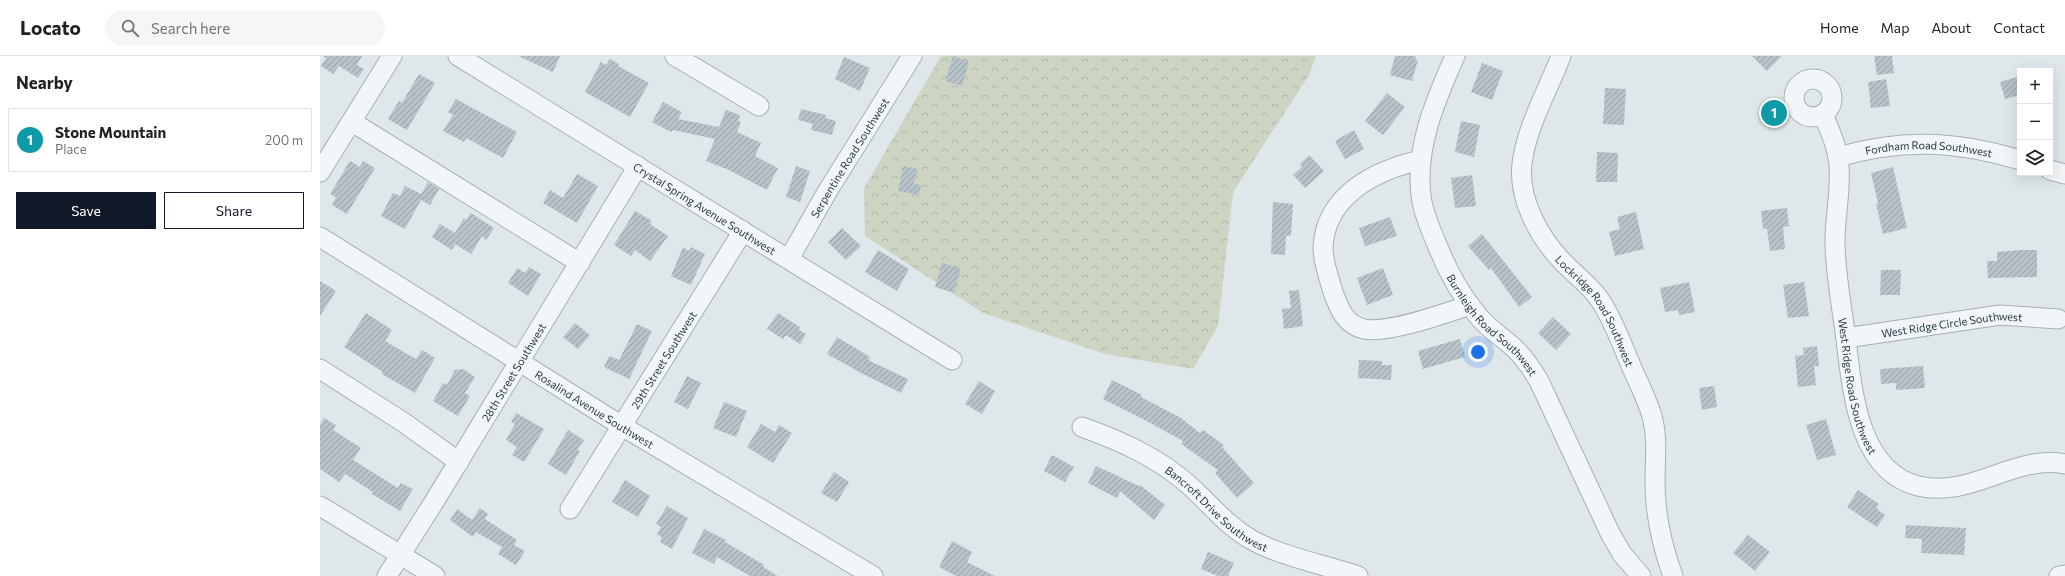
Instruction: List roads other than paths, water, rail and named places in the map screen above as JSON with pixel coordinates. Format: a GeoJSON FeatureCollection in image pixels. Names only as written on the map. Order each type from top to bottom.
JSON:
{"type":"FeatureCollection","features":[{"type":"Feature","properties":{"kind":"street"},"geometry":{"type":"LineString","coordinates":[[320,172],[392,56]]}},
{"type":"Feature","properties":{"kind":"street","name":"Crystal Spring Avenue Southwest"},"geometry":{"type":"LineString","coordinates":[[458,56],[952,360]]}},
{"type":"Feature","properties":{"kind":"street"},"geometry":{"type":"LineString","coordinates":[[675,56],[759,106]]}},
{"type":"Feature","properties":{"kind":"street","name":"Serpentine Road Southwest"},"geometry":{"type":"LineString","coordinates":[[789,259],[831,186],[912,56]]}},
{"type":"Feature","properties":{"kind":"street","name":"Burnleigh Road Southwest"},"geometry":{"type":"LineString","coordinates":[[1455,56],[1431,118],[1421,160],[1422,202],[1431,232],[1454,282],[1480,319],[1519,354],[1539,381],[1610,533],[1622,554],[1641,576]]}},
{"type":"Feature","properties":{"kind":"street","name":"Lockridge Road Southwest"},"geometry":{"type":"LineString","coordinates":[[1561,56],[1525,145],[1522,165],[1525,197],[1532,216],[1549,247],[1587,284],[1610,316],[1646,400],[1656,438],[1656,508],[1660,535],[1673,576]]}},
{"type":"Feature","properties":{"kind":"street","name":"West Ridge Road Southwest"},"geometry":{"type":"LineString","coordinates":[[1823,114],[1833,137],[1838,157],[1839,191],[1835,243],[1853,387],[1860,424],[1868,442],[1880,460],[1890,471],[1902,480],[1931,488],[1949,488],[1968,485],[2035,463],[2050,462],[2065,464]]}},
{"type":"Feature","properties":{"kind":"street"},"geometry":{"type":"LineString","coordinates":[[352,122],[580,263]]}},
{"type":"Feature","properties":{"kind":"street","name":"Fordham Road Southwest"},"geometry":{"type":"LineString","coordinates":[[1838,157],[1864,150],[1913,143],[1965,147],[1992,152],[2017,159]]}},
{"type":"Feature","properties":{"kind":"street"},"geometry":{"type":"LineString","coordinates":[[1421,160],[1384,171],[1365,181],[1340,202],[1332,214],[1326,229],[1323,247],[1325,266],[1339,308],[1347,320],[1353,325],[1371,330],[1425,320],[1470,305]]}},
{"type":"Feature","properties":{"kind":"street","name":"28th Street Southwest"},"geometry":{"type":"LineString","coordinates":[[387,576],[460,462],[638,166]]}},
{"type":"Feature","properties":{"kind":"street"},"geometry":{"type":"LineString","coordinates":[[2053,171],[2065,174]]}},
{"type":"Feature","properties":{"kind":"street","name":"29th Street Southwest"},"geometry":{"type":"LineString","coordinates":[[570,509],[743,231]]}},
{"type":"Feature","properties":{"kind":"street","name":"Rosalind Avenue Southwest"},"geometry":{"type":"LineString","coordinates":[[320,237],[622,426],[873,576]]}},
{"type":"Feature","properties":{"kind":"street","name":"West Ridge Circle Southwest"},"geometry":{"type":"LineString","coordinates":[[1846,338],[1931,324],[2000,315],[2058,319]]}},
{"type":"Feature","properties":{"kind":"street"},"geometry":{"type":"LineString","coordinates":[[320,369],[403,422],[460,462]]}},
{"type":"Feature","properties":{"kind":"street","name":"Bancroft Drive Southwest"},"geometry":{"type":"LineString","coordinates":[[1082,427],[1133,448],[1169,469],[1191,486],[1219,516],[1234,529],[1252,540],[1271,549],[1358,576]]}},
{"type":"Feature","properties":{"kind":"street"},"geometry":{"type":"LineString","coordinates":[[320,506],[435,576]]}},
{"type":"Feature","properties":{"kind":"street"},"geometry":{"type":"LineString","coordinates":[[2059,576],[2065,575]]}},
{"type":"Feature","properties":{"kind":"place","name":"Stone Mountain"},"geometry":{"type":"Point","coordinates":[1774,113]}}]}
